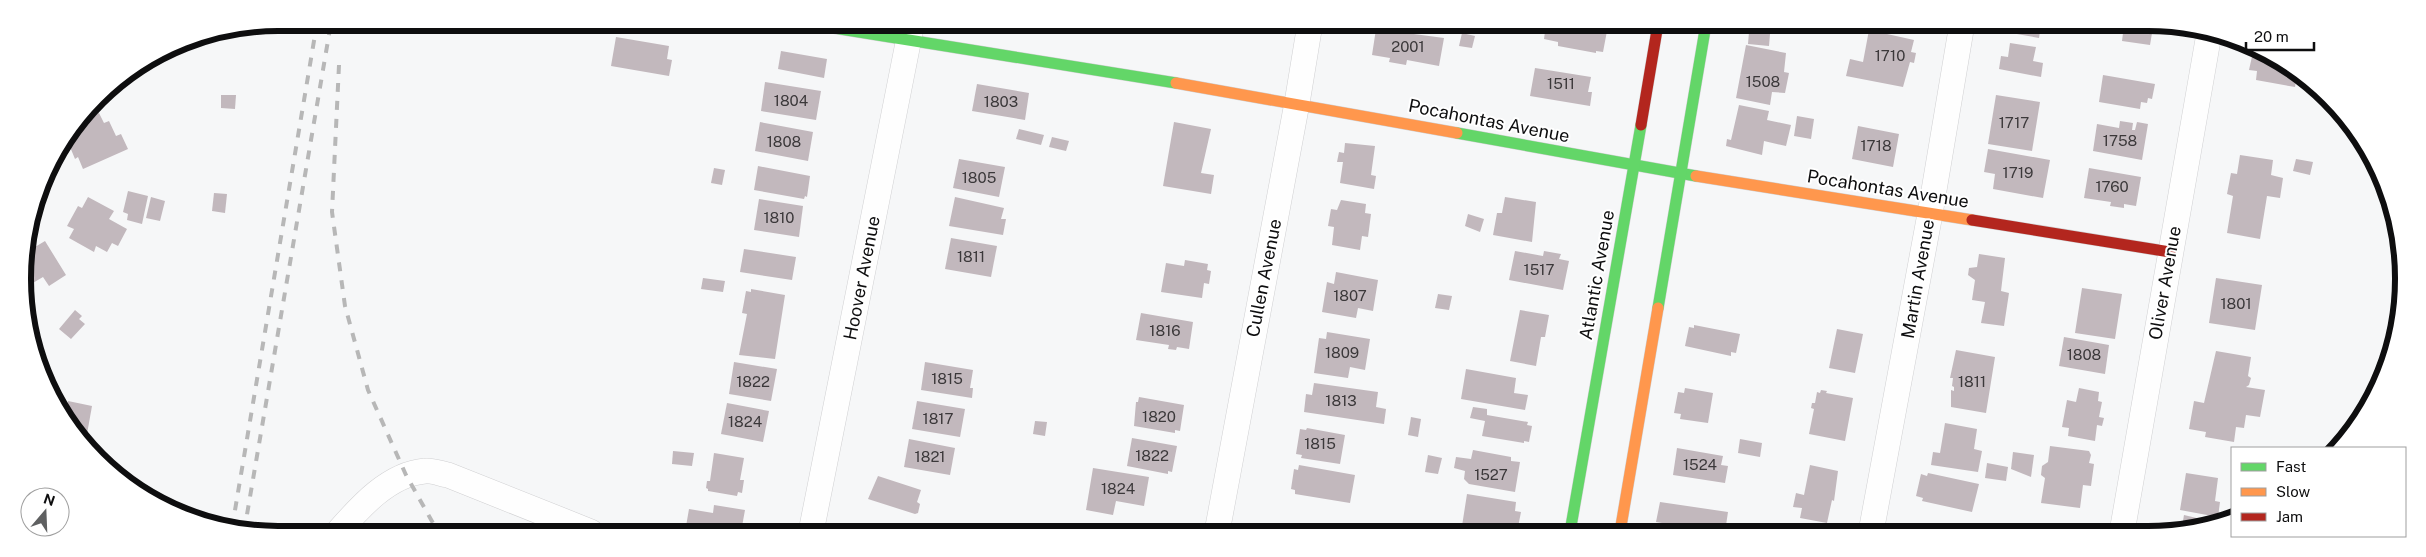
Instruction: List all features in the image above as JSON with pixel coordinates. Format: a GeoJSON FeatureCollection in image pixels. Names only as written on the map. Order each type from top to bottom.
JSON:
{"type":"FeatureCollection","features":[{"type":"Feature","properties":{"kind":"street","name":"Cullen Avenue"},"geometry":{"type":"LineString","coordinates":[[1218,526],[1309,31]]}},
{"type":"Feature","properties":{"kind":"street","name":"Atlantic Avenue"},"geometry":{"type":"LineString","coordinates":[[1571,526],[1657,31]]}},
{"type":"Feature","properties":{"kind":"street"},"geometry":{"type":"LineString","coordinates":[[1621,526],[1705,31]]}},
{"type":"Feature","properties":{"kind":"street","name":"Martin Avenue"},"geometry":{"type":"LineString","coordinates":[[1872,526],[1930,214],[1961,31]]}},
{"type":"Feature","properties":{"kind":"street","name":"Pocahontas Avenue"},"geometry":{"type":"LineString","coordinates":[[910,32],[1634,166],[2170,252]]}},
{"type":"Feature","properties":{"kind":"street","name":"Hoover Avenue"},"geometry":{"type":"LineString","coordinates":[[812,526],[910,32]]}},
{"type":"Feature","properties":{"kind":"street","name":"Oliver Avenue"},"geometry":{"type":"LineString","coordinates":[[2123,526],[2208,39]]}},
{"type":"Feature","properties":{"kind":"street"},"geometry":{"type":"LineString","coordinates":[[343,526],[360,507],[390,484],[406,475],[426,470],[448,475],[576,526]]}},
{"type":"Feature","properties":{"kind":"building"},"geometry":{"type":"Polygon","coordinates":[[[1376,31],[1391,31],[1444,38],[1439,66],[1407,60],[1406,65],[1389,62],[1390,58],[1372,55],[1376,31]]]}},
{"type":"Feature","properties":{"kind":"building"},"geometry":{"type":"Polygon","coordinates":[[[1545,31],[1607,31],[1603,52],[1596,51],[1596,53],[1558,46],[1558,42],[1544,39],[1545,31]]]}},
{"type":"Feature","properties":{"kind":"building"},"geometry":{"type":"Polygon","coordinates":[[[1869,31],[1914,40],[1911,52],[1916,53],[1914,63],[1910,62],[1903,87],[1846,76],[1850,59],[1863,62],[1869,31]]]}},
{"type":"Feature","properties":{"kind":"building"},"geometry":{"type":"Polygon","coordinates":[[[2011,31],[2040,31],[2039,38],[2011,33],[2011,31]]]}},
{"type":"Feature","properties":{"kind":"building"},"geometry":{"type":"Polygon","coordinates":[[[2123,31],[2156,31],[2155,34],[2152,33],[2150,45],[2122,41],[2123,31]]]}},
{"type":"Feature","properties":{"kind":"building"},"geometry":{"type":"Polygon","coordinates":[[[1749,32],[1770,34],[1769,46],[1748,44],[1749,32]]]}},
{"type":"Feature","properties":{"kind":"building"},"geometry":{"type":"Polygon","coordinates":[[[1462,33],[1475,36],[1472,48],[1459,46],[1462,33]]]}},
{"type":"Feature","properties":{"kind":"building"},"geometry":{"type":"Polygon","coordinates":[[[616,37],[669,46],[667,59],[672,60],[669,76],[611,66],[616,37]]]}},
{"type":"Feature","properties":{"kind":"building"},"geometry":{"type":"Polygon","coordinates":[[[2010,43],[2036,47],[2033,61],[2043,63],[2041,77],[1999,69],[2001,56],[2008,57],[2010,43]]]}},
{"type":"Feature","properties":{"kind":"building"},"geometry":{"type":"Polygon","coordinates":[[[1746,45],[1786,53],[1784,72],[1789,73],[1785,93],[1772,92],[1770,105],[1736,98],[1746,45]]]}},
{"type":"Feature","properties":{"kind":"building"},"geometry":{"type":"Polygon","coordinates":[[[781,51],[827,59],[824,78],[778,69],[781,51]]]}},
{"type":"Feature","properties":{"kind":"building"},"geometry":{"type":"Polygon","coordinates":[[[2252,55],[2271,64],[2296,81],[2295,87],[2256,80],[2257,71],[2249,70],[2252,55]]]}},
{"type":"Feature","properties":{"kind":"building"},"geometry":{"type":"Polygon","coordinates":[[[1535,68],[1591,77],[1588,92],[1592,92],[1590,106],[1530,96],[1535,68]]]}},
{"type":"Feature","properties":{"kind":"building"},"geometry":{"type":"Polygon","coordinates":[[[2103,75],[2155,84],[2152,99],[2148,98],[2147,103],[2141,102],[2140,109],[2099,102],[2103,75]]]}},
{"type":"Feature","properties":{"kind":"building"},"geometry":{"type":"Polygon","coordinates":[[[765,82],[821,91],[816,120],[761,111],[765,82]]]}},
{"type":"Feature","properties":{"kind":"building"},"geometry":{"type":"Polygon","coordinates":[[[977,84],[1029,93],[1025,120],[972,111],[977,84]]]}},
{"type":"Feature","properties":{"kind":"building"},"geometry":{"type":"Polygon","coordinates":[[[221,95],[236,95],[235,109],[221,108],[221,95]]]}},
{"type":"Feature","properties":{"kind":"building"},"geometry":{"type":"Polygon","coordinates":[[[1996,95],[2040,102],[2032,151],[1988,144],[1996,95]]]}},
{"type":"Feature","properties":{"kind":"building"},"geometry":{"type":"Polygon","coordinates":[[[1739,105],[1769,111],[1767,120],[1791,125],[1786,146],[1764,141],[1762,155],[1726,146],[1727,139],[1731,140],[1739,105]]]}},
{"type":"Feature","properties":{"kind":"building"},"geometry":{"type":"Polygon","coordinates":[[[99,113],[104,123],[109,121],[116,136],[121,134],[128,149],[83,169],[78,157],[75,159],[70,146],[92,116],[99,113]]]}},
{"type":"Feature","properties":{"kind":"building"},"geometry":{"type":"Polygon","coordinates":[[[1797,116],[1814,119],[1811,139],[1794,136],[1797,116]]]}},
{"type":"Feature","properties":{"kind":"building"},"geometry":{"type":"Polygon","coordinates":[[[2120,121],[2133,123],[2132,130],[2135,130],[2137,122],[2148,124],[2142,160],[2093,151],[2097,124],[2119,128],[2120,121]]]}},
{"type":"Feature","properties":{"kind":"building"},"geometry":{"type":"Polygon","coordinates":[[[760,122],[813,132],[808,161],[755,151],[760,122]]]}},
{"type":"Feature","properties":{"kind":"building"},"geometry":{"type":"Polygon","coordinates":[[[1174,122],[1211,129],[1201,173],[1214,175],[1211,194],[1163,186],[1174,122]]]}},
{"type":"Feature","properties":{"kind":"building"},"geometry":{"type":"Polygon","coordinates":[[[1858,126],[1899,134],[1893,167],[1852,159],[1858,126]]]}},
{"type":"Feature","properties":{"kind":"building"},"geometry":{"type":"Polygon","coordinates":[[[1019,129],[1044,135],[1041,145],[1016,139],[1019,129]]]}},
{"type":"Feature","properties":{"kind":"building"},"geometry":{"type":"Polygon","coordinates":[[[1052,137],[1069,141],[1066,151],[1049,147],[1052,137]]]}},
{"type":"Feature","properties":{"kind":"building"},"geometry":{"type":"Polygon","coordinates":[[[1345,143],[1375,146],[1371,175],[1376,176],[1374,189],[1340,183],[1343,162],[1337,162],[1339,152],[1344,153],[1345,143]]]}},
{"type":"Feature","properties":{"kind":"building"},"geometry":{"type":"Polygon","coordinates":[[[1988,149],[2050,160],[2043,198],[1993,189],[1995,174],[1984,172],[1988,149]]]}},
{"type":"Feature","properties":{"kind":"building"},"geometry":{"type":"Polygon","coordinates":[[[2240,155],[2273,160],[2271,175],[2283,178],[2280,198],[2267,196],[2260,239],[2227,233],[2233,196],[2227,194],[2231,173],[2237,174],[2240,155]]]}},
{"type":"Feature","properties":{"kind":"building"},"geometry":{"type":"Polygon","coordinates":[[[959,159],[1005,167],[999,197],[953,188],[959,159]]]}},
{"type":"Feature","properties":{"kind":"building"},"geometry":{"type":"Polygon","coordinates":[[[2296,159],[2313,162],[2310,175],[2293,171],[2296,159]]]}},
{"type":"Feature","properties":{"kind":"building"},"geometry":{"type":"Polygon","coordinates":[[[758,166],[810,176],[807,197],[805,196],[804,199],[754,190],[758,166]]]}},
{"type":"Feature","properties":{"kind":"building"},"geometry":{"type":"Polygon","coordinates":[[[714,168],[725,170],[722,185],[711,183],[714,168]]]}},
{"type":"Feature","properties":{"kind":"building"},"geometry":{"type":"Polygon","coordinates":[[[2089,168],[2141,177],[2136,206],[2124,204],[2124,208],[2110,206],[2111,202],[2084,198],[2089,168]]]}},
{"type":"Feature","properties":{"kind":"building"},"geometry":{"type":"Polygon","coordinates":[[[128,191],[148,196],[142,224],[127,220],[128,214],[123,212],[128,191]]]}},
{"type":"Feature","properties":{"kind":"building"},"geometry":{"type":"Polygon","coordinates":[[[214,193],[227,194],[225,213],[212,211],[214,193]]]}},
{"type":"Feature","properties":{"kind":"building"},"geometry":{"type":"Polygon","coordinates":[[[88,197],[114,211],[109,219],[127,229],[118,246],[112,243],[107,252],[96,246],[94,252],[69,238],[74,229],[67,226],[78,206],[82,208],[88,197]]]}},
{"type":"Feature","properties":{"kind":"building"},"geometry":{"type":"Polygon","coordinates":[[[151,197],[165,201],[160,221],[146,218],[151,197]]]}},
{"type":"Feature","properties":{"kind":"building"},"geometry":{"type":"Polygon","coordinates":[[[955,197],[1004,208],[1001,219],[1006,219],[1003,235],[949,226],[955,197]]]}},
{"type":"Feature","properties":{"kind":"building"},"geometry":{"type":"Polygon","coordinates":[[[1505,197],[1536,202],[1532,242],[1493,235],[1497,213],[1502,213],[1505,197]]]}},
{"type":"Feature","properties":{"kind":"building"},"geometry":{"type":"Polygon","coordinates":[[[759,199],[803,206],[799,237],[754,230],[759,199]]]}},
{"type":"Feature","properties":{"kind":"building"},"geometry":{"type":"Polygon","coordinates":[[[1341,200],[1366,204],[1365,213],[1371,214],[1368,237],[1362,236],[1360,250],[1332,245],[1334,227],[1328,226],[1331,209],[1337,210],[1341,200]]]}},
{"type":"Feature","properties":{"kind":"building"},"geometry":{"type":"Polygon","coordinates":[[[1468,214],[1484,219],[1480,232],[1465,226],[1468,214]]]}},
{"type":"Feature","properties":{"kind":"building"},"geometry":{"type":"Polygon","coordinates":[[[951,238],[997,246],[991,277],[945,269],[951,238]]]}},
{"type":"Feature","properties":{"kind":"building"},"geometry":{"type":"Polygon","coordinates":[[[45,241],[66,275],[49,286],[43,277],[31,284],[33,248],[45,241]]]}},
{"type":"Feature","properties":{"kind":"building"},"geometry":{"type":"Polygon","coordinates":[[[744,249],[796,257],[792,280],[740,272],[744,249]]]}},
{"type":"Feature","properties":{"kind":"building"},"geometry":{"type":"Polygon","coordinates":[[[1515,251],[1543,256],[1544,251],[1561,254],[1559,259],[1569,261],[1563,290],[1509,280],[1515,251]]]}},
{"type":"Feature","properties":{"kind":"building"},"geometry":{"type":"Polygon","coordinates":[[[1979,254],[2005,258],[2001,291],[2009,293],[2004,326],[1981,323],[1985,302],[1972,300],[1975,280],[1968,275],[1969,268],[1977,267],[1979,254]]]}},
{"type":"Feature","properties":{"kind":"building"},"geometry":{"type":"Polygon","coordinates":[[[1185,260],[1208,264],[1207,270],[1211,271],[1209,284],[1204,283],[1202,298],[1161,292],[1166,263],[1184,266],[1185,260]]]}},
{"type":"Feature","properties":{"kind":"building"},"geometry":{"type":"Polygon","coordinates":[[[1336,272],[1378,280],[1373,311],[1358,308],[1356,318],[1322,312],[1327,282],[1334,284],[1336,272]]]}},
{"type":"Feature","properties":{"kind":"building"},"geometry":{"type":"Polygon","coordinates":[[[703,278],[725,281],[723,292],[701,289],[703,278]]]}},
{"type":"Feature","properties":{"kind":"building"},"geometry":{"type":"Polygon","coordinates":[[[2216,278],[2262,285],[2255,330],[2209,323],[2216,278]]]}},
{"type":"Feature","properties":{"kind":"building"},"geometry":{"type":"Polygon","coordinates":[[[2082,288],[2122,294],[2115,339],[2075,333],[2082,288]]]}},
{"type":"Feature","properties":{"kind":"building"},"geometry":{"type":"Polygon","coordinates":[[[751,289],[785,295],[775,359],[739,355],[747,314],[742,313],[746,291],[751,292],[751,289]]]}},
{"type":"Feature","properties":{"kind":"building"},"geometry":{"type":"Polygon","coordinates":[[[1438,294],[1452,296],[1449,310],[1435,308],[1438,294]]]}},
{"type":"Feature","properties":{"kind":"building"},"geometry":{"type":"Polygon","coordinates":[[[75,310],[82,316],[79,319],[85,324],[71,339],[59,329],[75,310]]]}},
{"type":"Feature","properties":{"kind":"building"},"geometry":{"type":"Polygon","coordinates":[[[1520,310],[1549,315],[1545,337],[1541,337],[1536,366],[1510,361],[1520,310]]]}},
{"type":"Feature","properties":{"kind":"building"},"geometry":{"type":"Polygon","coordinates":[[[1141,313],[1193,322],[1189,349],[1177,347],[1176,350],[1168,349],[1169,345],[1136,340],[1141,313]]]}},
{"type":"Feature","properties":{"kind":"building"},"geometry":{"type":"Polygon","coordinates":[[[1694,325],[1740,334],[1736,353],[1731,352],[1731,356],[1685,346],[1689,327],[1694,328],[1694,325]]]}},
{"type":"Feature","properties":{"kind":"building"},"geometry":{"type":"Polygon","coordinates":[[[1837,329],[1863,334],[1855,373],[1829,368],[1837,329]]]}},
{"type":"Feature","properties":{"kind":"building"},"geometry":{"type":"Polygon","coordinates":[[[1327,332],[1370,339],[1365,370],[1350,367],[1348,378],[1314,373],[1319,338],[1326,339],[1327,332]]]}},
{"type":"Feature","properties":{"kind":"building"},"geometry":{"type":"Polygon","coordinates":[[[2064,337],[2109,345],[2105,374],[2059,366],[2064,337]]]}},
{"type":"Feature","properties":{"kind":"building"},"geometry":{"type":"Polygon","coordinates":[[[1956,350],[1995,357],[1986,413],[1951,407],[1951,390],[1954,391],[1954,387],[1952,386],[1953,378],[1950,378],[1956,350]]]}},
{"type":"Feature","properties":{"kind":"building"},"geometry":{"type":"Polygon","coordinates":[[[2216,351],[2251,357],[2248,376],[2251,378],[2249,385],[2246,387],[2265,390],[2260,417],[2246,415],[2244,428],[2236,427],[2234,442],[2205,437],[2206,432],[2189,429],[2194,401],[2204,403],[2216,351]]]}},
{"type":"Feature","properties":{"kind":"building"},"geometry":{"type":"Polygon","coordinates":[[[734,362],[777,369],[771,401],[729,394],[734,362]]]}},
{"type":"Feature","properties":{"kind":"building"},"geometry":{"type":"Polygon","coordinates":[[[925,362],[973,370],[970,388],[973,388],[972,398],[921,390],[925,362]]]}},
{"type":"Feature","properties":{"kind":"building"},"geometry":{"type":"Polygon","coordinates":[[[1466,369],[1516,378],[1514,393],[1528,395],[1525,410],[1461,399],[1466,369]]]}},
{"type":"Feature","properties":{"kind":"building"},"geometry":{"type":"Polygon","coordinates":[[[1314,383],[1378,392],[1376,407],[1386,409],[1384,424],[1304,412],[1306,394],[1312,395],[1314,383]]]}},
{"type":"Feature","properties":{"kind":"building"},"geometry":{"type":"Polygon","coordinates":[[[1685,388],[1713,393],[1708,423],[1680,419],[1681,414],[1674,413],[1678,392],[1684,393],[1685,388]]]}},
{"type":"Feature","properties":{"kind":"building"},"geometry":{"type":"Polygon","coordinates":[[[2079,388],[2099,392],[2098,401],[2102,402],[2099,417],[2104,418],[2102,426],[2097,425],[2095,441],[2068,436],[2069,428],[2062,427],[2067,400],[2076,402],[2079,388]]]}},
{"type":"Feature","properties":{"kind":"building"},"geometry":{"type":"Polygon","coordinates":[[[1821,390],[1827,391],[1826,393],[1853,398],[1845,441],[1809,434],[1814,409],[1811,408],[1812,403],[1815,403],[1817,392],[1820,393],[1821,390]]]}},
{"type":"Feature","properties":{"kind":"building"},"geometry":{"type":"Polygon","coordinates":[[[1139,397],[1184,405],[1180,431],[1175,430],[1175,433],[1134,426],[1136,402],[1138,402],[1139,397]]]}},
{"type":"Feature","properties":{"kind":"building"},"geometry":{"type":"Polygon","coordinates":[[[68,401],[92,406],[87,434],[82,429],[67,407],[68,401]]]}},
{"type":"Feature","properties":{"kind":"building"},"geometry":{"type":"Polygon","coordinates":[[[917,401],[965,409],[960,437],[912,429],[917,401]]]}},
{"type":"Feature","properties":{"kind":"building"},"geometry":{"type":"Polygon","coordinates":[[[727,403],[769,411],[763,442],[721,434],[727,403]]]}},
{"type":"Feature","properties":{"kind":"building"},"geometry":{"type":"Polygon","coordinates":[[[1473,407],[1487,409],[1487,415],[1528,422],[1527,425],[1532,426],[1529,442],[1524,441],[1524,443],[1482,436],[1485,421],[1470,418],[1473,407]]]}},
{"type":"Feature","properties":{"kind":"building"},"geometry":{"type":"Polygon","coordinates":[[[1411,417],[1421,419],[1418,437],[1408,435],[1411,417]]]}},
{"type":"Feature","properties":{"kind":"building"},"geometry":{"type":"Polygon","coordinates":[[[1035,421],[1047,422],[1045,436],[1033,434],[1035,421]]]}},
{"type":"Feature","properties":{"kind":"building"},"geometry":{"type":"Polygon","coordinates":[[[1945,423],[1977,429],[1974,449],[1982,451],[1978,472],[1931,465],[1933,452],[1940,453],[1945,423]]]}},
{"type":"Feature","properties":{"kind":"building"},"geometry":{"type":"Polygon","coordinates":[[[1307,428],[1345,435],[1340,464],[1301,458],[1302,455],[1296,454],[1300,429],[1306,430],[1307,428]]]}},
{"type":"Feature","properties":{"kind":"building"},"geometry":{"type":"Polygon","coordinates":[[[1132,438],[1177,446],[1172,472],[1168,471],[1168,474],[1127,466],[1132,438]]]}},
{"type":"Feature","properties":{"kind":"building"},"geometry":{"type":"Polygon","coordinates":[[[909,439],[955,448],[950,475],[904,467],[909,439]]]}},
{"type":"Feature","properties":{"kind":"building"},"geometry":{"type":"Polygon","coordinates":[[[1740,439],[1762,443],[1760,457],[1738,453],[1740,439]]]}},
{"type":"Feature","properties":{"kind":"building"},"geometry":{"type":"Polygon","coordinates":[[[2050,446],[2089,451],[2091,455],[2089,463],[2094,464],[2091,486],[2083,485],[2080,508],[2041,503],[2045,478],[2041,475],[2042,466],[2048,462],[2050,446]]]}},
{"type":"Feature","properties":{"kind":"building"},"geometry":{"type":"Polygon","coordinates":[[[1677,448],[1723,456],[1721,465],[1728,466],[1725,483],[1673,475],[1677,448]]]}},
{"type":"Feature","properties":{"kind":"building"},"geometry":{"type":"Polygon","coordinates":[[[1473,450],[1511,457],[1511,461],[1520,462],[1515,492],[1469,484],[1464,479],[1465,471],[1454,468],[1456,457],[1471,459],[1473,450]]]}},
{"type":"Feature","properties":{"kind":"building"},"geometry":{"type":"Polygon","coordinates":[[[673,451],[694,453],[692,466],[672,464],[673,451]]]}},
{"type":"Feature","properties":{"kind":"building"},"geometry":{"type":"Polygon","coordinates":[[[2013,452],[2034,455],[2031,477],[2011,469],[2013,452]]]}},
{"type":"Feature","properties":{"kind":"building"},"geometry":{"type":"Polygon","coordinates":[[[714,453],[744,458],[740,480],[744,480],[742,493],[738,492],[737,496],[708,491],[706,488],[707,481],[710,481],[714,453]]]}},
{"type":"Feature","properties":{"kind":"building"},"geometry":{"type":"Polygon","coordinates":[[[1428,455],[1442,458],[1438,474],[1425,472],[1428,455]]]}},
{"type":"Feature","properties":{"kind":"building"},"geometry":{"type":"Polygon","coordinates":[[[1987,463],[2008,467],[2006,481],[1985,478],[1987,463]]]}},
{"type":"Feature","properties":{"kind":"building"},"geometry":{"type":"Polygon","coordinates":[[[1299,465],[1355,475],[1350,503],[1295,494],[1295,490],[1291,489],[1294,469],[1298,470],[1299,465]]]}},
{"type":"Feature","properties":{"kind":"building"},"geometry":{"type":"Polygon","coordinates":[[[1810,465],[1838,471],[1834,501],[1832,500],[1827,523],[1800,518],[1802,508],[1793,507],[1796,493],[1804,495],[1810,465]]]}},
{"type":"Feature","properties":{"kind":"building"},"geometry":{"type":"Polygon","coordinates":[[[1093,468],[1149,477],[1144,506],[1116,501],[1113,515],[1086,510],[1093,468]]]}},
{"type":"Feature","properties":{"kind":"building"},"geometry":{"type":"Polygon","coordinates":[[[1928,473],[1979,484],[1972,512],[1922,501],[1923,498],[1916,496],[1921,474],[1927,476],[1928,473]]]}},
{"type":"Feature","properties":{"kind":"building"},"geometry":{"type":"Polygon","coordinates":[[[2186,473],[2218,478],[2215,501],[2220,502],[2218,515],[2214,516],[2180,510],[2186,473]]]}},
{"type":"Feature","properties":{"kind":"building"},"geometry":{"type":"Polygon","coordinates":[[[878,476],[921,490],[917,502],[920,504],[918,513],[915,514],[868,499],[878,476]]]}},
{"type":"Feature","properties":{"kind":"building"},"geometry":{"type":"Polygon","coordinates":[[[1467,494],[1516,502],[1515,511],[1521,512],[1518,526],[1462,526],[1467,494]]]}},
{"type":"Feature","properties":{"kind":"building"},"geometry":{"type":"Polygon","coordinates":[[[1660,502],[1728,512],[1726,526],[1668,526],[1656,522],[1660,502]]]}},
{"type":"Feature","properties":{"kind":"building"},"geometry":{"type":"Polygon","coordinates":[[[714,505],[745,510],[742,526],[686,526],[689,509],[713,513],[714,505]]]}},
{"type":"Feature","properties":{"kind":"building"},"geometry":{"type":"Polygon","coordinates":[[[2184,515],[2202,519],[2196,521],[2182,524],[2184,515]]]}},
{"type":"Feature","properties":{"kind":"railway"},"geometry":{"type":"LineString","coordinates":[[233,522],[316,31]]}},
{"type":"Feature","properties":{"kind":"railway"},"geometry":{"type":"LineString","coordinates":[[245,524],[330,31]]}},
{"type":"Feature","properties":{"kind":"railway"},"geometry":{"type":"LineString","coordinates":[[339,65],[332,212],[345,306],[368,390],[406,475],[435,526]]}},
{"type":"Feature","properties":{"kind":"traffic: fast"},"geometry":{"type":"LineString","coordinates":[[853,31],[1176,83]]}},
{"type":"Feature","properties":{"kind":"traffic: fast"},"geometry":{"type":"LineString","coordinates":[[1658,308],[1705,31]]}},
{"type":"Feature","properties":{"kind":"traffic: fast"},"geometry":{"type":"LineString","coordinates":[[1571,526],[1641,125]]}},
{"type":"Feature","properties":{"kind":"traffic: fast"},"geometry":{"type":"LineString","coordinates":[[1457,133],[1696,176]]}},
{"type":"Feature","properties":{"kind":"traffic: slow"},"geometry":{"type":"LineString","coordinates":[[1176,83],[1457,133]]}},
{"type":"Feature","properties":{"kind":"traffic: slow"},"geometry":{"type":"LineString","coordinates":[[1696,176],[1972,220]]}},
{"type":"Feature","properties":{"kind":"traffic: slow"},"geometry":{"type":"LineString","coordinates":[[1621,526],[1658,308]]}},
{"type":"Feature","properties":{"kind":"traffic: jam"},"geometry":{"type":"LineString","coordinates":[[1641,125],[1657,31]]}},
{"type":"Feature","properties":{"kind":"traffic: jam"},"geometry":{"type":"LineString","coordinates":[[1972,220],[2170,252]]}}]}
